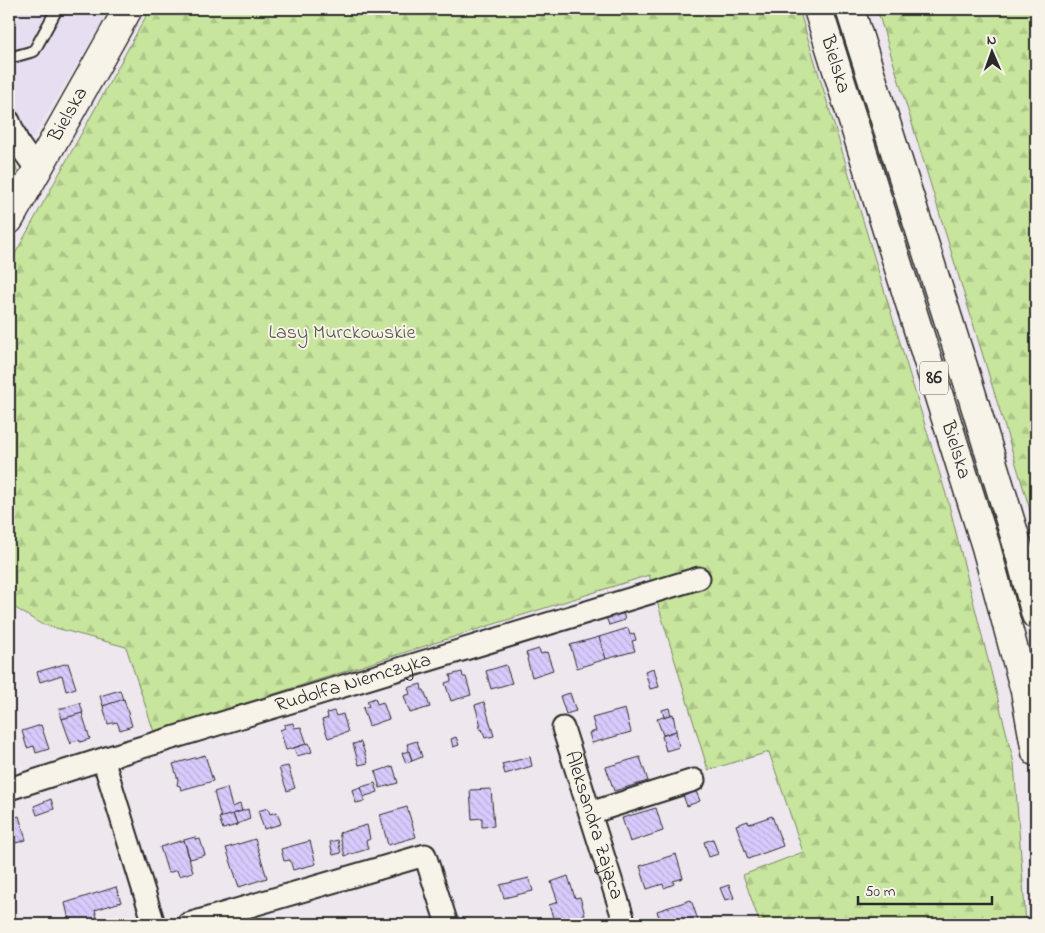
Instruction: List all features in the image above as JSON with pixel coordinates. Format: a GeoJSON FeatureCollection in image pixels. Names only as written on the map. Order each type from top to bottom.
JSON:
{"type":"FeatureCollection","features":[{"type":"Feature","properties":{"kind":"main road","name":"Bielska"},"geometry":{"type":"LineString","coordinates":[[9,220],[128,9]]}},
{"type":"Feature","properties":{"kind":"main road","name":"Bielska"},"geometry":{"type":"LineString","coordinates":[[818,9],[986,547],[1025,691],[1036,752]]}},
{"type":"Feature","properties":{"kind":"main road","name":"Bielska"},"geometry":{"type":"LineString","coordinates":[[850,9],[968,382],[1017,543],[1036,615]]}},
{"type":"Feature","properties":{"kind":"street"},"geometry":{"type":"LineString","coordinates":[[9,120],[19,145],[37,170]]}},
{"type":"Feature","properties":{"kind":"street","name":"Rudolfa Niemczyka"},"geometry":{"type":"LineString","coordinates":[[9,789],[699,578]]}},
{"type":"Feature","properties":{"kind":"street","name":"Aleksandra Zająca"},"geometry":{"type":"LineString","coordinates":[[563,728],[625,924]]}},
{"type":"Feature","properties":{"kind":"street"},"geometry":{"type":"LineString","coordinates":[[103,759],[154,924]]}},
{"type":"Feature","properties":{"kind":"street"},"geometry":{"type":"LineString","coordinates":[[590,813],[694,780]]}},
{"type":"Feature","properties":{"kind":"street"},"geometry":{"type":"LineString","coordinates":[[188,924],[425,855],[447,924]]}},
{"type":"Feature","properties":{"kind":"lane"},"geometry":{"type":"LineString","coordinates":[[9,58],[34,51],[57,9]]}},
{"type":"Feature","properties":{"kind":"shaded area"},"geometry":{"type":"Polygon","coordinates":[[[9,9],[110,9],[31,142],[9,85],[9,9]]]}},
{"type":"Feature","properties":{"kind":"green space","name":"Lasy Murckowskie"},"geometry":{"type":"Polygon","coordinates":[[[150,9],[799,9],[948,501],[1014,763],[1026,924],[760,924],[743,875],[803,852],[769,752],[708,770],[649,575],[154,732],[126,647],[41,624],[9,604],[9,265],[150,9]]]}},
{"type":"Feature","properties":{"kind":"green space"},"geometry":{"type":"Polygon","coordinates":[[[877,9],[1036,9],[1036,535],[1028,503],[877,9]]]}},
{"type":"Feature","properties":{"kind":"green space"},"geometry":{"type":"Polygon","coordinates":[[[9,144],[19,178],[9,195],[9,144]]]}},
{"type":"Feature","properties":{"kind":"building"},"geometry":{"type":"Polygon","coordinates":[[[623,612],[625,620],[609,625],[606,617],[623,612]]]}},
{"type":"Feature","properties":{"kind":"building"},"geometry":{"type":"Polygon","coordinates":[[[628,628],[630,635],[634,633],[636,640],[632,641],[635,651],[606,659],[599,637],[628,628]]]}},
{"type":"Feature","properties":{"kind":"building"},"geometry":{"type":"Polygon","coordinates":[[[599,637],[606,659],[577,668],[570,645],[599,637]]]}},
{"type":"Feature","properties":{"kind":"building"},"geometry":{"type":"Polygon","coordinates":[[[539,649],[541,654],[547,652],[553,670],[532,677],[526,653],[539,649]]]}},
{"type":"Feature","properties":{"kind":"building"},"geometry":{"type":"Polygon","coordinates":[[[68,663],[76,688],[66,691],[62,675],[40,682],[37,672],[68,663]]]}},
{"type":"Feature","properties":{"kind":"building"},"geometry":{"type":"Polygon","coordinates":[[[506,665],[512,683],[491,689],[486,671],[506,665]]]}},
{"type":"Feature","properties":{"kind":"building"},"geometry":{"type":"Polygon","coordinates":[[[654,668],[659,687],[650,689],[645,671],[654,668]]]}},
{"type":"Feature","properties":{"kind":"building"},"geometry":{"type":"Polygon","coordinates":[[[462,672],[463,677],[466,677],[471,695],[451,701],[445,683],[451,681],[450,675],[462,672]]]}},
{"type":"Feature","properties":{"kind":"building"},"geometry":{"type":"Polygon","coordinates":[[[421,684],[430,707],[410,713],[404,696],[410,694],[408,688],[421,684]]]}},
{"type":"Feature","properties":{"kind":"building"},"geometry":{"type":"Polygon","coordinates":[[[120,690],[123,700],[103,706],[100,696],[120,690]]]}},
{"type":"Feature","properties":{"kind":"building"},"geometry":{"type":"Polygon","coordinates":[[[570,693],[576,711],[566,714],[560,696],[570,693]]]}},
{"type":"Feature","properties":{"kind":"building"},"geometry":{"type":"Polygon","coordinates":[[[375,698],[377,704],[383,702],[389,719],[369,726],[363,708],[369,706],[367,701],[375,698]]]}},
{"type":"Feature","properties":{"kind":"building"},"geometry":{"type":"Polygon","coordinates":[[[124,699],[132,726],[120,730],[117,722],[108,724],[103,706],[124,699]]]}},
{"type":"Feature","properties":{"kind":"building"},"geometry":{"type":"Polygon","coordinates":[[[484,702],[494,736],[485,738],[482,729],[480,730],[479,726],[481,726],[475,705],[484,702]]]}},
{"type":"Feature","properties":{"kind":"building"},"geometry":{"type":"Polygon","coordinates":[[[80,703],[83,713],[62,719],[59,709],[80,703]]]}},
{"type":"Feature","properties":{"kind":"building"},"geometry":{"type":"Polygon","coordinates":[[[669,708],[671,715],[664,717],[662,710],[669,708]]]}},
{"type":"Feature","properties":{"kind":"building"},"geometry":{"type":"Polygon","coordinates":[[[625,709],[631,732],[592,743],[589,733],[596,731],[592,718],[625,709]]]}},
{"type":"Feature","properties":{"kind":"building"},"geometry":{"type":"Polygon","coordinates":[[[334,711],[336,716],[343,714],[348,732],[328,738],[322,720],[328,718],[327,713],[334,711]]]}},
{"type":"Feature","properties":{"kind":"building"},"geometry":{"type":"Polygon","coordinates":[[[82,713],[90,739],[71,742],[71,744],[62,719],[82,713]]]}},
{"type":"Feature","properties":{"kind":"building"},"geometry":{"type":"Polygon","coordinates":[[[673,714],[676,731],[663,735],[657,719],[673,714]]]}},
{"type":"Feature","properties":{"kind":"building"},"geometry":{"type":"Polygon","coordinates":[[[293,723],[294,728],[301,727],[307,744],[286,750],[280,730],[285,728],[284,725],[293,723]]]}},
{"type":"Feature","properties":{"kind":"building"},"geometry":{"type":"Polygon","coordinates":[[[41,725],[49,749],[36,753],[34,746],[27,748],[22,731],[41,725]]]}},
{"type":"Feature","properties":{"kind":"building"},"geometry":{"type":"Polygon","coordinates":[[[676,731],[679,747],[666,751],[662,736],[676,731]]]}},
{"type":"Feature","properties":{"kind":"building"},"geometry":{"type":"Polygon","coordinates":[[[456,737],[459,745],[453,747],[451,739],[456,737]]]}},
{"type":"Feature","properties":{"kind":"building"},"geometry":{"type":"Polygon","coordinates":[[[417,741],[422,757],[412,761],[407,744],[417,741]]]}},
{"type":"Feature","properties":{"kind":"building"},"geometry":{"type":"Polygon","coordinates":[[[361,742],[368,763],[359,765],[353,744],[361,742]]]}},
{"type":"Feature","properties":{"kind":"building"},"geometry":{"type":"Polygon","coordinates":[[[309,743],[312,752],[297,756],[294,748],[309,743]]]}},
{"type":"Feature","properties":{"kind":"building"},"geometry":{"type":"Polygon","coordinates":[[[409,751],[412,761],[406,763],[402,753],[409,751]]]}},
{"type":"Feature","properties":{"kind":"building"},"geometry":{"type":"Polygon","coordinates":[[[205,755],[213,781],[181,790],[180,786],[177,785],[178,780],[173,764],[205,755]]]}},
{"type":"Feature","properties":{"kind":"building"},"geometry":{"type":"Polygon","coordinates":[[[530,757],[532,766],[505,774],[502,764],[530,757]]]}},
{"type":"Feature","properties":{"kind":"building"},"geometry":{"type":"Polygon","coordinates":[[[640,757],[648,781],[614,791],[606,767],[640,757]]]}},
{"type":"Feature","properties":{"kind":"building"},"geometry":{"type":"Polygon","coordinates":[[[288,766],[295,788],[287,791],[279,768],[288,766]]]}},
{"type":"Feature","properties":{"kind":"building"},"geometry":{"type":"Polygon","coordinates":[[[393,766],[398,783],[380,788],[375,772],[393,766]]]}},
{"type":"Feature","properties":{"kind":"building"},"geometry":{"type":"Polygon","coordinates":[[[375,783],[378,792],[363,797],[361,787],[375,783]]]}},
{"type":"Feature","properties":{"kind":"building"},"geometry":{"type":"Polygon","coordinates":[[[694,786],[700,801],[687,806],[681,790],[694,786]]]}},
{"type":"Feature","properties":{"kind":"building"},"geometry":{"type":"Polygon","coordinates":[[[361,787],[365,801],[356,803],[352,790],[361,787]]]}},
{"type":"Feature","properties":{"kind":"building"},"geometry":{"type":"Polygon","coordinates":[[[227,788],[232,807],[240,804],[242,811],[221,818],[214,792],[227,788]]]}},
{"type":"Feature","properties":{"kind":"building"},"geometry":{"type":"Polygon","coordinates":[[[491,789],[494,826],[482,827],[482,818],[472,819],[470,790],[491,789]]]}},
{"type":"Feature","properties":{"kind":"building"},"geometry":{"type":"Polygon","coordinates":[[[51,799],[54,809],[37,815],[34,806],[51,799]]]}},
{"type":"Feature","properties":{"kind":"building"},"geometry":{"type":"Polygon","coordinates":[[[407,807],[416,837],[388,845],[380,815],[407,807]]]}},
{"type":"Feature","properties":{"kind":"building"},"geometry":{"type":"Polygon","coordinates":[[[268,808],[270,814],[277,812],[281,824],[264,829],[258,811],[268,808]]]}},
{"type":"Feature","properties":{"kind":"building"},"geometry":{"type":"Polygon","coordinates":[[[656,808],[663,831],[630,842],[622,818],[656,808]]]}},
{"type":"Feature","properties":{"kind":"building"},"geometry":{"type":"Polygon","coordinates":[[[248,809],[250,819],[237,824],[233,814],[248,809]]]}},
{"type":"Feature","properties":{"kind":"building"},"geometry":{"type":"Polygon","coordinates":[[[233,814],[237,825],[223,829],[219,818],[233,814]]]}},
{"type":"Feature","properties":{"kind":"building"},"geometry":{"type":"Polygon","coordinates":[[[19,816],[26,840],[9,845],[9,819],[19,816]]]}},
{"type":"Feature","properties":{"kind":"building"},"geometry":{"type":"Polygon","coordinates":[[[772,816],[783,846],[748,859],[736,825],[748,821],[749,824],[772,816]]]}},
{"type":"Feature","properties":{"kind":"building"},"geometry":{"type":"Polygon","coordinates":[[[367,825],[370,839],[366,841],[368,849],[345,856],[339,833],[367,825]]]}},
{"type":"Feature","properties":{"kind":"building"},"geometry":{"type":"Polygon","coordinates":[[[195,837],[196,840],[200,839],[205,855],[190,859],[184,840],[195,837]]]}},
{"type":"Feature","properties":{"kind":"building"},"geometry":{"type":"Polygon","coordinates":[[[255,839],[267,878],[239,887],[226,848],[255,839]]]}},
{"type":"Feature","properties":{"kind":"building"},"geometry":{"type":"Polygon","coordinates":[[[713,839],[718,854],[709,857],[704,842],[713,839]]]}},
{"type":"Feature","properties":{"kind":"building"},"geometry":{"type":"Polygon","coordinates":[[[184,840],[193,872],[179,876],[177,870],[168,873],[160,847],[184,840]]]}},
{"type":"Feature","properties":{"kind":"building"},"geometry":{"type":"Polygon","coordinates":[[[338,840],[341,853],[333,855],[330,842],[338,840]]]}},
{"type":"Feature","properties":{"kind":"building"},"geometry":{"type":"Polygon","coordinates":[[[310,841],[316,864],[293,870],[290,860],[284,861],[281,849],[310,841]]]}},
{"type":"Feature","properties":{"kind":"building"},"geometry":{"type":"Polygon","coordinates":[[[676,854],[683,878],[673,881],[674,884],[664,888],[663,884],[647,889],[640,866],[676,854]]]}},
{"type":"Feature","properties":{"kind":"building"},"geometry":{"type":"Polygon","coordinates":[[[568,876],[575,898],[580,897],[585,915],[582,915],[585,924],[555,924],[549,905],[558,902],[551,882],[568,876]]]}},
{"type":"Feature","properties":{"kind":"building"},"geometry":{"type":"Polygon","coordinates":[[[529,878],[533,891],[504,898],[500,885],[529,878]]]}},
{"type":"Feature","properties":{"kind":"building"},"geometry":{"type":"Polygon","coordinates":[[[729,885],[734,898],[725,900],[720,888],[729,885]]]}},
{"type":"Feature","properties":{"kind":"building"},"geometry":{"type":"Polygon","coordinates":[[[116,887],[121,902],[95,910],[99,924],[75,924],[73,919],[69,920],[65,903],[116,887]]]}},
{"type":"Feature","properties":{"kind":"building"},"geometry":{"type":"Polygon","coordinates":[[[691,900],[699,923],[661,924],[657,911],[691,900]]]}}]}
